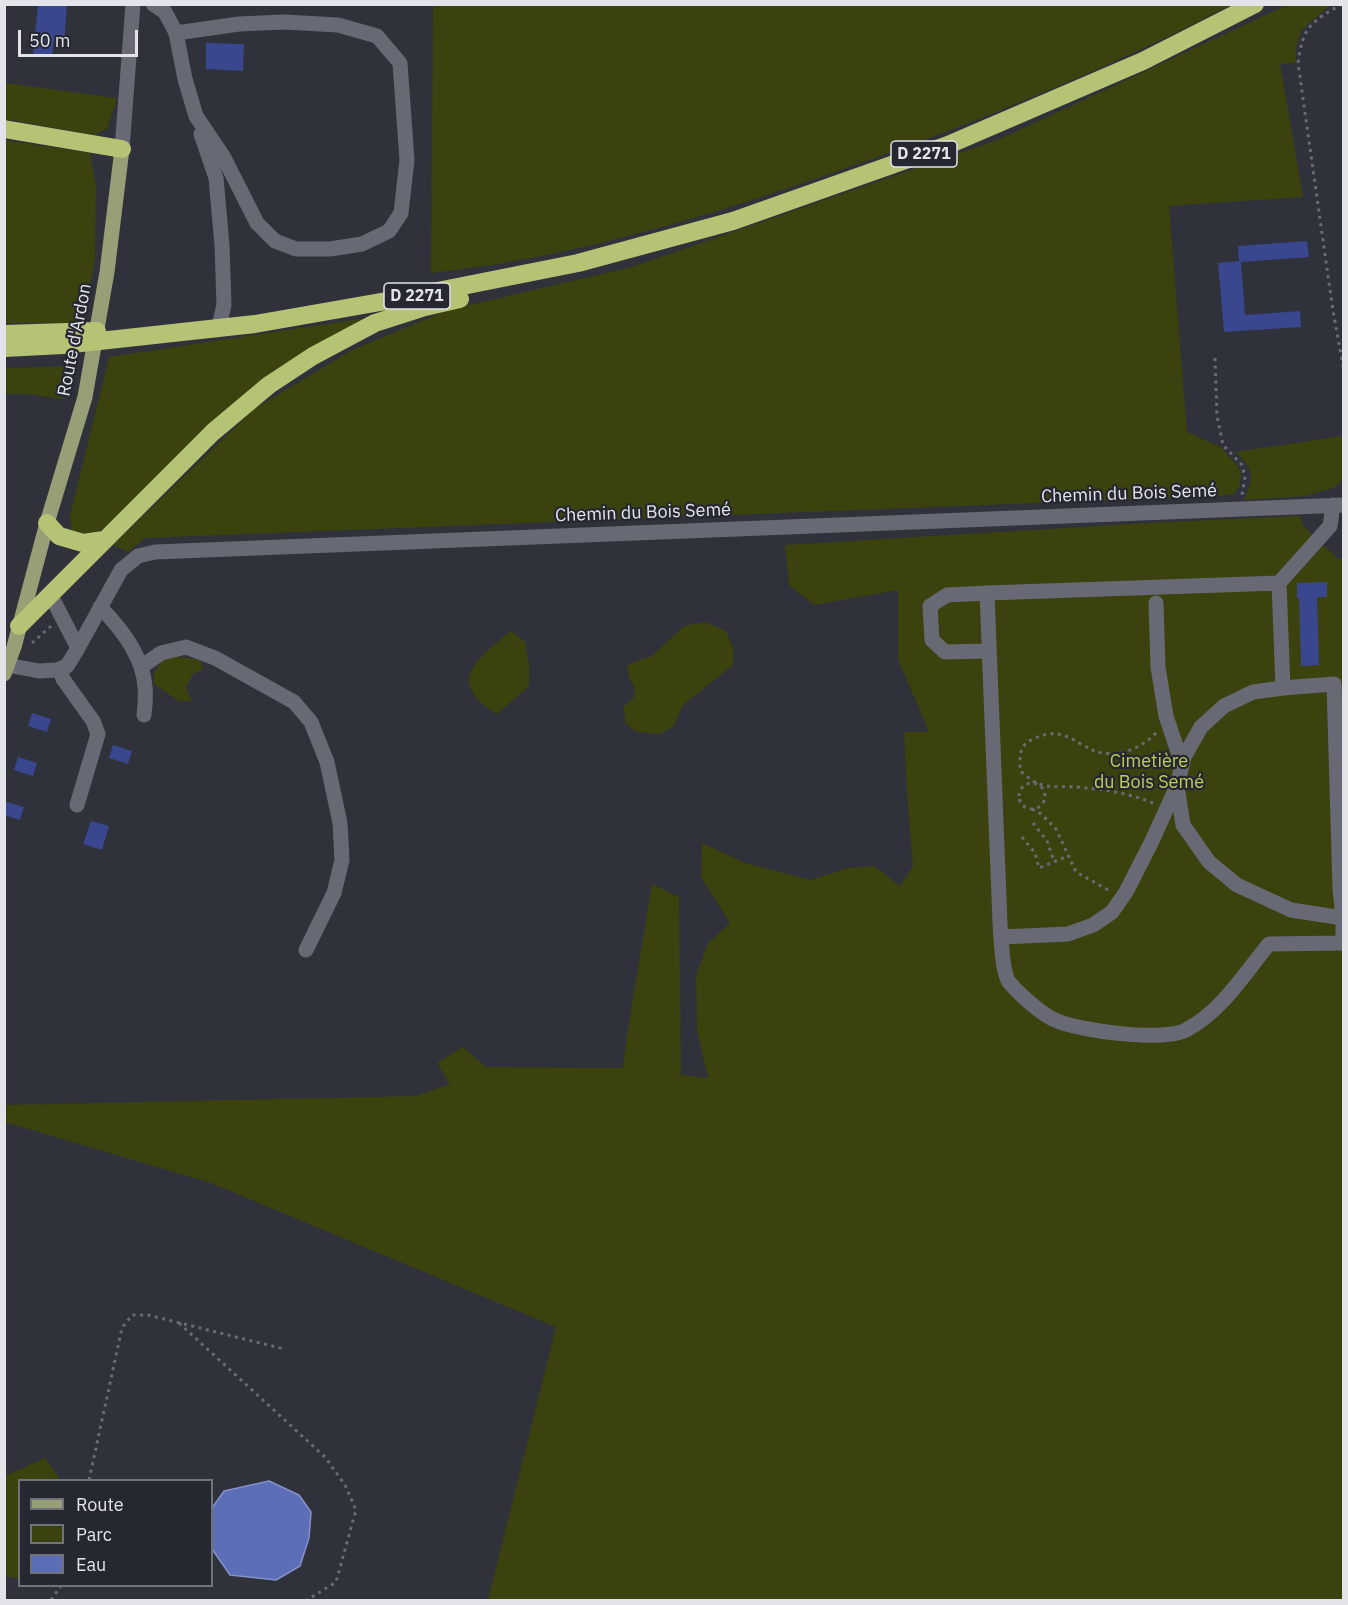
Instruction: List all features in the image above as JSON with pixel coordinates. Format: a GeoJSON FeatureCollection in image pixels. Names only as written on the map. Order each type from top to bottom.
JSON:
{"type":"FeatureCollection","features":[{"type":"Feature","properties":{"kind":"highway","name":"D 2271"},"geometry":{"type":"LineString","coordinates":[[4,348],[63,345],[255,324],[392,300],[578,263],[733,221],[948,145],[1143,60],[1255,4]]}},
{"type":"Feature","properties":{"kind":"highway"},"geometry":{"type":"LineString","coordinates":[[4,129],[122,149]]}},
{"type":"Feature","properties":{"kind":"highway"},"geometry":{"type":"LineString","coordinates":[[19,626],[213,432],[269,385],[313,356],[375,323],[425,307],[520,284],[578,263]]}},
{"type":"Feature","properties":{"kind":"highway"},"geometry":{"type":"LineString","coordinates":[[4,334],[255,324]]}},
{"type":"Feature","properties":{"kind":"highway"},"geometry":{"type":"LineString","coordinates":[[47,523],[58,536],[83,543],[104,540]]}},
{"type":"Feature","properties":{"kind":"main road","name":"Route d'Ardon"},"geometry":{"type":"LineString","coordinates":[[6,669],[85,397],[108,272],[122,149]]}},
{"type":"Feature","properties":{"kind":"street","name":"Route d'Ardon"},"geometry":{"type":"LineString","coordinates":[[122,149],[132,4]]}},
{"type":"Feature","properties":{"kind":"street"},"geometry":{"type":"LineString","coordinates":[[153,4],[165,12],[176,33],[185,79],[216,178],[224,305],[219,326]]}},
{"type":"Feature","properties":{"kind":"street"},"geometry":{"type":"LineString","coordinates":[[176,33],[239,24],[284,22],[338,25],[377,36],[400,63],[407,160],[401,213],[389,231],[362,244],[330,249],[296,249],[275,241],[257,223],[223,156],[196,116]]}},
{"type":"Feature","properties":{"kind":"street"},"geometry":{"type":"LineString","coordinates":[[1283,688],[1279,583],[1330,526],[1338,505]]}},
{"type":"Feature","properties":{"kind":"street","name":"Chemin du Bois Semé"},"geometry":{"type":"LineString","coordinates":[[60,669],[67,666],[121,570],[138,556],[155,552],[1338,505]]}},
{"type":"Feature","properties":{"kind":"street"},"geometry":{"type":"LineString","coordinates":[[988,651],[945,652],[932,640],[930,606],[947,595],[1279,583]]}},
{"type":"Feature","properties":{"kind":"street"},"geometry":{"type":"LineString","coordinates":[[987,593],[1002,937],[1007,980],[1029,1002],[1055,1020],[1083,1028],[1129,1035],[1163,1036],[1183,1032],[1221,1003],[1269,944],[1343,942],[1334,684],[1253,692],[1224,706],[1201,727],[1184,757],[1177,786],[1167,810],[1122,898],[1112,912],[1093,925],[1068,934],[1002,937]]}},
{"type":"Feature","properties":{"kind":"street"},"geometry":{"type":"LineString","coordinates":[[50,594],[78,648]]}},
{"type":"Feature","properties":{"kind":"street"},"geometry":{"type":"LineString","coordinates":[[1156,603],[1158,667],[1167,720],[1182,764]]}},
{"type":"Feature","properties":{"kind":"street"},"geometry":{"type":"LineString","coordinates":[[100,607],[113,620],[139,659],[146,687],[144,715]]}},
{"type":"Feature","properties":{"kind":"street"},"geometry":{"type":"LineString","coordinates":[[141,667],[161,653],[186,647],[215,658],[294,702],[311,722],[327,762],[340,823],[342,860],[334,893],[306,950]]}},
{"type":"Feature","properties":{"kind":"street"},"geometry":{"type":"LineString","coordinates":[[6,669],[39,671],[60,669],[63,679],[93,721],[98,734],[77,805]]}},
{"type":"Feature","properties":{"kind":"street"},"geometry":{"type":"LineString","coordinates":[[1177,786],[1183,825],[1209,862],[1237,885],[1291,910],[1343,918]]}},
{"type":"Feature","properties":{"kind":"path"},"geometry":{"type":"LineString","coordinates":[[1342,4],[1308,27],[1300,44],[1298,63],[1333,311],[1344,371]]}},
{"type":"Feature","properties":{"kind":"path"},"geometry":{"type":"LineString","coordinates":[[1215,358],[1217,416],[1223,445],[1242,465],[1245,477],[1243,494],[1221,510]]}},
{"type":"Feature","properties":{"kind":"path"},"geometry":{"type":"LineString","coordinates":[[14,647],[26,648],[47,629],[63,619]]}},
{"type":"Feature","properties":{"kind":"path"},"geometry":{"type":"LineString","coordinates":[[1032,809],[1040,806],[1045,798],[1043,788],[1020,771],[1021,750],[1025,743],[1051,733],[1063,735],[1092,751],[1111,754],[1124,753],[1152,737],[1167,720]]}},
{"type":"Feature","properties":{"kind":"path"},"geometry":{"type":"LineString","coordinates":[[1122,898],[1076,872],[1056,829],[1041,814],[1023,806],[1020,802],[1019,795],[1023,786],[1035,783],[1138,797],[1167,810]]}},
{"type":"Feature","properties":{"kind":"path"},"geometry":{"type":"LineString","coordinates":[[1033,823],[1047,841],[1054,861]]}},
{"type":"Feature","properties":{"kind":"path"},"geometry":{"type":"LineString","coordinates":[[1022,837],[1035,853],[1039,868],[1069,856]]}},
{"type":"Feature","properties":{"kind":"path"},"geometry":{"type":"LineString","coordinates":[[89,1479],[122,1328],[132,1315],[148,1315],[284,1349]]}},
{"type":"Feature","properties":{"kind":"path"},"geometry":{"type":"LineString","coordinates":[[179,1323],[325,1457],[345,1485],[356,1510],[336,1582],[307,1600]]}},
{"type":"Feature","properties":{"kind":"path"},"geometry":{"type":"LineString","coordinates":[[51,1600],[60,1587]]}},
{"type":"Feature","properties":{"kind":"green space"},"geometry":{"type":"Polygon","coordinates":[[[433,4],[1231,5],[1160,40],[1024,101],[896,151],[809,181],[669,225],[575,249],[479,267],[431,273],[433,4]]]}},
{"type":"Feature","properties":{"kind":"green space"},"geometry":{"type":"Polygon","coordinates":[[[1287,5],[1330,5],[1302,30],[1296,47],[1296,63],[1280,64],[1303,197],[1169,206],[1187,432],[1221,447],[1235,463],[1241,472],[1240,485],[1234,494],[1210,497],[145,538],[128,552],[113,545],[254,409],[352,350],[448,310],[632,267],[1000,139],[1287,5]]]}},
{"type":"Feature","properties":{"kind":"green space"},"geometry":{"type":"Polygon","coordinates":[[[4,83],[117,98],[107,129],[94,135],[5,119],[4,83]]]}},
{"type":"Feature","properties":{"kind":"green space"},"geometry":{"type":"Polygon","coordinates":[[[4,140],[90,153],[96,186],[95,259],[82,323],[5,323],[4,140]]]}},
{"type":"Feature","properties":{"kind":"green space"},"geometry":{"type":"Polygon","coordinates":[[[366,318],[298,359],[114,522],[94,533],[72,532],[70,515],[109,357],[366,318]]]}},
{"type":"Feature","properties":{"kind":"green space"},"geometry":{"type":"Polygon","coordinates":[[[72,366],[61,399],[27,394],[5,394],[5,368],[72,366]]]}},
{"type":"Feature","properties":{"kind":"green space"},"geometry":{"type":"Polygon","coordinates":[[[1343,436],[1343,478],[1335,487],[1306,496],[1244,500],[1250,485],[1251,474],[1246,464],[1235,452],[1343,436]]]}},
{"type":"Feature","properties":{"kind":"green space","name":"Cimetière du Bois Semé"},"geometry":{"type":"Polygon","coordinates":[[[1300,516],[1303,526],[1338,559],[1343,559],[1343,1600],[488,1600],[556,1327],[211,1183],[5,1122],[4,1105],[416,1096],[450,1084],[437,1063],[463,1047],[486,1067],[623,1068],[652,884],[679,897],[681,1075],[708,1078],[697,1030],[696,976],[708,943],[730,923],[701,877],[702,843],[745,863],[810,880],[848,868],[874,866],[900,886],[913,866],[904,732],[929,732],[898,659],[898,590],[814,605],[789,585],[785,545],[1300,516]]]}},
{"type":"Feature","properties":{"kind":"green space"},"geometry":{"type":"Polygon","coordinates":[[[705,622],[726,631],[733,648],[733,665],[683,705],[673,727],[659,734],[637,732],[625,723],[624,706],[634,698],[635,688],[629,678],[627,666],[652,656],[684,626],[705,622]]]}},
{"type":"Feature","properties":{"kind":"green space"},"geometry":{"type":"Polygon","coordinates":[[[511,631],[525,642],[529,664],[529,686],[497,714],[473,693],[469,677],[472,669],[484,654],[511,631]]]}},
{"type":"Feature","properties":{"kind":"green space"},"geometry":{"type":"Polygon","coordinates":[[[172,656],[200,660],[203,669],[193,674],[186,687],[190,698],[194,701],[179,701],[154,684],[154,673],[163,659],[172,656]]]}},
{"type":"Feature","properties":{"kind":"green space"},"geometry":{"type":"Polygon","coordinates":[[[45,1458],[59,1477],[58,1479],[18,1479],[18,1579],[5,1576],[5,1476],[45,1458]]]}},
{"type":"Feature","properties":{"kind":"water"},"geometry":{"type":"Polygon","coordinates":[[[269,1481],[299,1495],[311,1512],[309,1538],[300,1566],[276,1580],[230,1575],[213,1550],[213,1507],[224,1491],[269,1481]]]}},
{"type":"Feature","properties":{"kind":"building"},"geometry":{"type":"Polygon","coordinates":[[[38,4],[67,4],[64,43],[54,41],[52,56],[33,54],[38,4]]]}},
{"type":"Feature","properties":{"kind":"building"},"geometry":{"type":"Polygon","coordinates":[[[206,43],[244,44],[243,71],[206,69],[206,43]]]}},
{"type":"Feature","properties":{"kind":"building"},"geometry":{"type":"Polygon","coordinates":[[[1307,241],[1309,257],[1241,262],[1245,315],[1300,311],[1301,327],[1224,332],[1218,263],[1239,261],[1238,246],[1307,241]]]}},
{"type":"Feature","properties":{"kind":"building"},"geometry":{"type":"Polygon","coordinates":[[[1327,582],[1327,597],[1317,597],[1319,665],[1301,666],[1297,583],[1327,582]]]}},
{"type":"Feature","properties":{"kind":"building"},"geometry":{"type":"Polygon","coordinates":[[[32,713],[51,719],[47,732],[28,726],[32,713]]]}},
{"type":"Feature","properties":{"kind":"building"},"geometry":{"type":"Polygon","coordinates":[[[113,745],[132,751],[128,764],[109,758],[113,745]]]}},
{"type":"Feature","properties":{"kind":"building"},"geometry":{"type":"Polygon","coordinates":[[[18,757],[37,763],[33,776],[14,770],[18,757]]]}},
{"type":"Feature","properties":{"kind":"building"},"geometry":{"type":"Polygon","coordinates":[[[4,801],[24,807],[20,820],[4,815],[4,801]]]}},
{"type":"Feature","properties":{"kind":"building"},"geometry":{"type":"Polygon","coordinates":[[[91,821],[109,826],[102,850],[83,844],[91,821]]]}}]}
